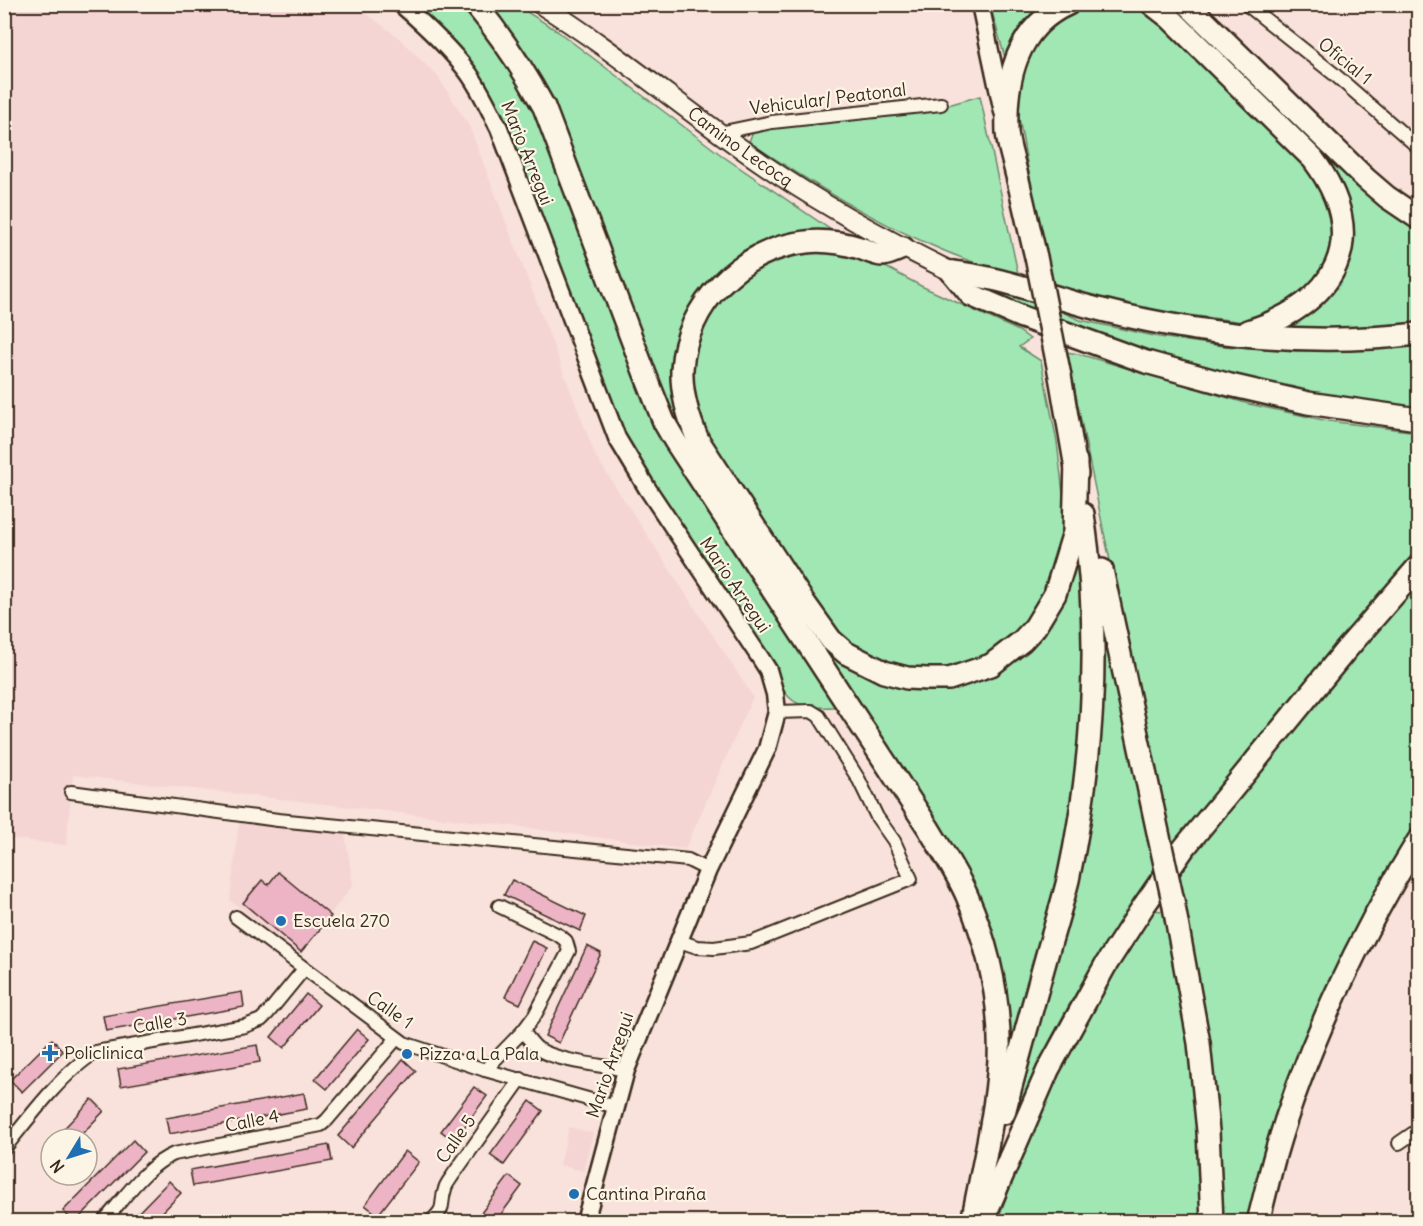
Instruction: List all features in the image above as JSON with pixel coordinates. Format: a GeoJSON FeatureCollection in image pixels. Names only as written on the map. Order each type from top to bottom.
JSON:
{"type":"FeatureCollection","features":[{"type":"Feature","properties":{"kind":"highway"},"geometry":{"type":"LineString","coordinates":[[475,4],[523,68],[544,107],[664,422],[929,829],[966,894],[981,932],[992,974],[998,1011],[999,1060],[995,1098],[974,1221]]}},
{"type":"Feature","properties":{"kind":"highway"},"geometry":{"type":"LineString","coordinates":[[974,1221],[1067,882],[1089,750],[1094,640],[1091,577],[1076,461],[1036,257],[1007,134],[1008,91],[1017,54],[1036,26],[1068,4]]}},
{"type":"Feature","properties":{"kind":"highway"},"geometry":{"type":"LineString","coordinates":[[1152,4],[1170,18],[1313,159],[1325,175],[1339,207],[1342,246],[1336,266],[1326,283],[1314,297],[1288,316],[1277,322],[1236,335]]}},
{"type":"Feature","properties":{"kind":"highway"},"geometry":{"type":"LineString","coordinates":[[1187,4],[1349,163],[1387,197],[1419,218]]}},
{"type":"Feature","properties":{"kind":"highway"},"geometry":{"type":"LineString","coordinates":[[903,248],[880,255],[843,244],[808,242],[767,252],[745,264],[723,281],[695,318],[687,342],[682,369],[684,394],[688,418],[698,440],[818,624],[846,653],[866,664],[895,675],[949,679],[991,665],[1022,641],[1035,627],[1055,594],[1074,532],[1076,461]]}},
{"type":"Feature","properties":{"kind":"highway"},"geometry":{"type":"LineString","coordinates":[[952,272],[976,274],[1104,311],[1181,327],[1236,335],[1309,339],[1419,334]]}},
{"type":"Feature","properties":{"kind":"highway"},"geometry":{"type":"LineString","coordinates":[[952,272],[971,295],[1041,324],[1146,362],[1299,401],[1419,419]]}},
{"type":"Feature","properties":{"kind":"highway"},"geometry":{"type":"LineString","coordinates":[[1076,461],[1089,502],[1109,606],[1173,901],[1199,1043],[1208,1131],[1212,1221]]}},
{"type":"Feature","properties":{"kind":"highway"},"geometry":{"type":"LineString","coordinates":[[982,1221],[1048,1070],[1104,966],[1143,907],[1184,848],[1345,651],[1419,567]]}},
{"type":"Feature","properties":{"kind":"highway"},"geometry":{"type":"LineString","coordinates":[[1258,1221],[1275,1155],[1306,1066],[1341,983],[1377,909],[1419,841]]}},
{"type":"Feature","properties":{"kind":"main road","name":"Camino Lecocq"},"geometry":{"type":"LineString","coordinates":[[540,4],[601,45],[718,133],[813,198],[903,248],[952,272]]}},
{"type":"Feature","properties":{"kind":"street","name":"Mario Arregui"},"geometry":{"type":"LineString","coordinates":[[401,4],[441,41],[468,72],[483,98],[499,128],[617,438],[647,488],[768,670],[775,694],[777,711],[762,760],[708,870],[626,1070],[585,1221]]}},
{"type":"Feature","properties":{"kind":"street"},"geometry":{"type":"LineString","coordinates":[[980,4],[1007,134]]}},
{"type":"Feature","properties":{"kind":"street","name":"Oficial 1"},"geometry":{"type":"LineString","coordinates":[[1246,4],[1334,74],[1419,147]]}},
{"type":"Feature","properties":{"kind":"street","name":"Vehicular/ Peatonal"},"geometry":{"type":"LineString","coordinates":[[718,133],[772,122],[941,104]]}},
{"type":"Feature","properties":{"kind":"street"},"geometry":{"type":"LineString","coordinates":[[679,941],[697,947],[714,948],[750,943],[911,879],[894,841],[877,817],[859,780],[819,716],[811,711],[777,711]]}},
{"type":"Feature","properties":{"kind":"street"},"geometry":{"type":"LineString","coordinates":[[71,792],[278,820],[688,860],[708,870]]}},
{"type":"Feature","properties":{"kind":"street"},"geometry":{"type":"LineString","coordinates":[[485,1070],[523,1031],[535,1015],[569,951],[568,945],[561,936],[498,906]]}},
{"type":"Feature","properties":{"kind":"street","name":"Calle 1"},"geometry":{"type":"LineString","coordinates":[[236,917],[396,1039],[485,1070],[616,1107]]}},
{"type":"Feature","properties":{"kind":"street","name":"Calle 3"},"geometry":{"type":"LineString","coordinates":[[4,1149],[82,1060],[96,1052],[245,1026],[261,1020],[304,969]]}},
{"type":"Feature","properties":{"kind":"street"},"geometry":{"type":"LineString","coordinates":[[523,1031],[536,1048],[545,1052],[626,1070]]}},
{"type":"Feature","properties":{"kind":"street","name":"Calle 4"},"geometry":{"type":"LineString","coordinates":[[103,1221],[145,1176],[165,1158],[174,1154],[321,1125],[396,1039]]}},
{"type":"Feature","properties":{"kind":"street","name":"Calle 5"},"geometry":{"type":"LineString","coordinates":[[430,1221],[444,1205],[445,1187],[520,1080]]}},
{"type":"Feature","properties":{"kind":"street"},"geometry":{"type":"LineString","coordinates":[[1399,1143],[1419,1130]]}},
{"type":"Feature","properties":{"kind":"shaded area"},"geometry":{"type":"Polygon","coordinates":[[[5,5],[355,5],[399,38],[438,77],[469,126],[596,457],[753,697],[685,849],[506,825],[73,775],[66,845],[5,838],[5,5]]]}},
{"type":"Feature","properties":{"kind":"shaded area"},"geometry":{"type":"Polygon","coordinates":[[[239,823],[345,834],[353,885],[298,955],[230,900],[239,823]]]}},
{"type":"Feature","properties":{"kind":"shaded area"},"geometry":{"type":"Polygon","coordinates":[[[569,1127],[593,1133],[583,1171],[560,1165],[569,1127]]]}},
{"type":"Feature","properties":{"kind":"green space"},"geometry":{"type":"Polygon","coordinates":[[[411,5],[466,5],[526,86],[638,378],[838,706],[804,706],[796,703],[785,693],[771,662],[640,461],[627,438],[607,391],[513,143],[411,5]]]}},
{"type":"Feature","properties":{"kind":"green space"},"geometry":{"type":"Polygon","coordinates":[[[487,5],[516,5],[556,30],[724,157],[831,230],[828,232],[813,230],[799,232],[784,237],[756,251],[718,276],[678,407],[863,671],[998,668],[1073,557],[1080,558],[1085,700],[1064,867],[1008,1072],[987,935],[677,428],[636,327],[487,5]]]}},
{"type":"Feature","properties":{"kind":"green space"},"geometry":{"type":"Polygon","coordinates":[[[990,5],[1049,5],[1006,61],[990,5]]]}},
{"type":"Feature","properties":{"kind":"green space"},"geometry":{"type":"Polygon","coordinates":[[[1088,5],[1132,5],[1153,14],[1322,180],[1337,241],[1314,291],[1252,323],[1109,305],[1053,292],[1045,264],[1014,90],[1034,39],[1076,8],[1088,5]]]}},
{"type":"Feature","properties":{"kind":"green space"},"geometry":{"type":"Polygon","coordinates":[[[1164,5],[1174,5],[1346,174],[1418,229],[1418,327],[1393,330],[1282,329],[1302,318],[1318,305],[1347,208],[1164,5]]]}},
{"type":"Feature","properties":{"kind":"green space"},"geometry":{"type":"Polygon","coordinates":[[[980,96],[1019,278],[954,255],[885,223],[816,185],[749,142],[754,128],[941,107],[980,96]]]}},
{"type":"Feature","properties":{"kind":"green space"},"geometry":{"type":"Polygon","coordinates":[[[808,248],[869,258],[921,286],[1019,331],[1030,339],[1019,347],[1041,361],[1057,442],[1065,511],[1063,538],[1051,586],[1021,631],[986,658],[945,671],[895,668],[856,650],[828,625],[707,437],[693,395],[694,359],[704,325],[723,294],[757,266],[808,248]]]}},
{"type":"Feature","properties":{"kind":"green space"},"geometry":{"type":"Polygon","coordinates":[[[995,287],[1080,320],[1159,337],[1223,346],[1297,351],[1418,346],[1418,409],[1347,399],[1253,381],[1200,367],[995,299],[981,288],[995,287]]]}},
{"type":"Feature","properties":{"kind":"green space"},"geometry":{"type":"Polygon","coordinates":[[[1067,352],[1249,404],[1328,421],[1418,432],[1418,548],[1337,642],[1172,845],[1104,533],[1067,352]]]}},
{"type":"Feature","properties":{"kind":"green space"},"geometry":{"type":"Polygon","coordinates":[[[1091,559],[1155,868],[1077,991],[1043,1055],[1013,1121],[1010,1122],[1078,864],[1091,559]]]}},
{"type":"Feature","properties":{"kind":"green space"},"geometry":{"type":"Polygon","coordinates":[[[1418,582],[1418,823],[1373,897],[1310,1024],[1293,1070],[1249,1221],[1223,1221],[1213,1072],[1197,968],[1177,874],[1418,582]]]}},
{"type":"Feature","properties":{"kind":"green space"},"geometry":{"type":"Polygon","coordinates":[[[1154,910],[1169,912],[1188,1010],[1207,1221],[997,1222],[1012,1181],[1065,1061],[1107,984],[1154,910]]]}},
{"type":"Feature","properties":{"kind":"building"},"geometry":{"type":"Polygon","coordinates":[[[278,872],[331,916],[301,952],[243,903],[262,880],[268,885],[278,872]]]}},
{"type":"Feature","properties":{"kind":"building"},"geometry":{"type":"Polygon","coordinates":[[[512,880],[586,916],[580,931],[504,895],[512,880]]]}},
{"type":"Feature","properties":{"kind":"building"},"geometry":{"type":"Polygon","coordinates":[[[532,941],[547,948],[520,1004],[505,997],[532,941]]]}},
{"type":"Feature","properties":{"kind":"building"},"geometry":{"type":"Polygon","coordinates":[[[587,946],[601,953],[559,1043],[545,1036],[587,946]]]}},
{"type":"Feature","properties":{"kind":"building"},"geometry":{"type":"Polygon","coordinates":[[[242,992],[244,1007],[106,1031],[103,1016],[242,992]]]}},
{"type":"Feature","properties":{"kind":"building"},"geometry":{"type":"Polygon","coordinates":[[[306,994],[319,1005],[284,1048],[271,1037],[306,994]]]}},
{"type":"Feature","properties":{"kind":"building"},"geometry":{"type":"Polygon","coordinates":[[[357,1029],[369,1039],[327,1089],[315,1079],[357,1029]]]}},
{"type":"Feature","properties":{"kind":"building"},"geometry":{"type":"Polygon","coordinates":[[[52,1039],[63,1051],[22,1092],[10,1080],[52,1039]]]}},
{"type":"Feature","properties":{"kind":"building"},"geometry":{"type":"Polygon","coordinates":[[[257,1045],[260,1062],[121,1086],[118,1069],[257,1045]]]}},
{"type":"Feature","properties":{"kind":"building"},"geometry":{"type":"Polygon","coordinates":[[[403,1059],[416,1071],[351,1148],[338,1136],[403,1059]]]}},
{"type":"Feature","properties":{"kind":"building"},"geometry":{"type":"Polygon","coordinates":[[[474,1087],[487,1096],[454,1141],[441,1131],[474,1087]]]}},
{"type":"Feature","properties":{"kind":"building"},"geometry":{"type":"Polygon","coordinates":[[[304,1093],[307,1109],[169,1134],[166,1118],[304,1093]]]}},
{"type":"Feature","properties":{"kind":"building"},"geometry":{"type":"Polygon","coordinates":[[[92,1099],[104,1111],[89,1127],[65,1127],[92,1099]]]}},
{"type":"Feature","properties":{"kind":"building"},"geometry":{"type":"Polygon","coordinates":[[[530,1101],[543,1111],[504,1165],[490,1155],[530,1101]]]}},
{"type":"Feature","properties":{"kind":"building"},"geometry":{"type":"Polygon","coordinates":[[[133,1140],[144,1152],[76,1221],[73,1221],[63,1211],[87,1187],[99,1187],[99,1174],[133,1140]]]}},
{"type":"Feature","properties":{"kind":"building"},"geometry":{"type":"Polygon","coordinates":[[[329,1145],[332,1161],[193,1186],[190,1170],[329,1145]]]}},
{"type":"Feature","properties":{"kind":"building"},"geometry":{"type":"Polygon","coordinates":[[[405,1151],[419,1162],[378,1215],[365,1205],[405,1151]]]}},
{"type":"Feature","properties":{"kind":"building"},"geometry":{"type":"Polygon","coordinates":[[[509,1176],[522,1186],[496,1221],[475,1221],[509,1176]]]}},
{"type":"Feature","properties":{"kind":"building"},"geometry":{"type":"Polygon","coordinates":[[[169,1181],[181,1193],[154,1221],[130,1221],[169,1181]]]}},
{"type":"Feature","properties":{"kind":"place","name":"Escuela 270"},"geometry":{"type":"Point","coordinates":[281,921]}},
{"type":"Feature","properties":{"kind":"place","name":"Policlinica"},"geometry":{"type":"Point","coordinates":[50,1053]}},
{"type":"Feature","properties":{"kind":"place","name":"Pizza a La Pala"},"geometry":{"type":"Point","coordinates":[407,1054]}},
{"type":"Feature","properties":{"kind":"place","name":"Cantina Piraña"},"geometry":{"type":"Point","coordinates":[574,1194]}}]}
